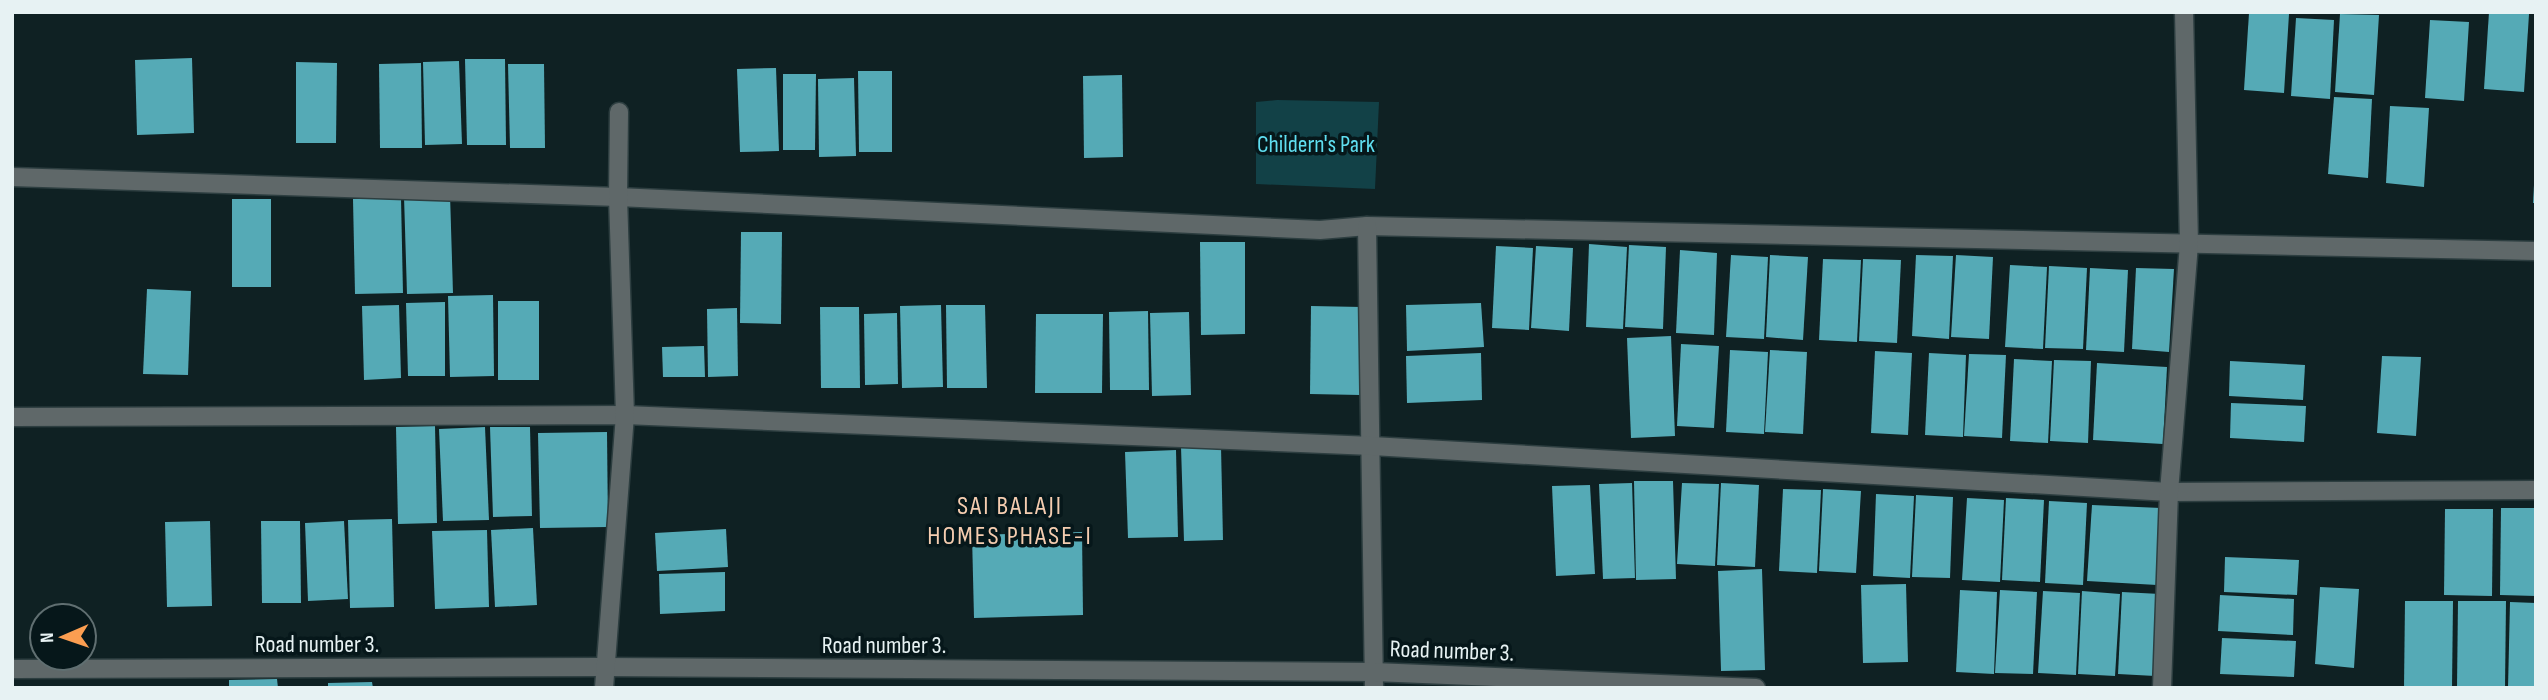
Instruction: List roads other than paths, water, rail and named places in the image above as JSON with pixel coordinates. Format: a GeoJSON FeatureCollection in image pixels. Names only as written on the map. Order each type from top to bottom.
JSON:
{"type":"FeatureCollection","features":[{"type":"Feature","properties":{"kind":"street"},"geometry":{"type":"LineString","coordinates":[[2162,688],[2169,492],[2189,244],[2184,12]]}},
{"type":"Feature","properties":{"kind":"street"},"geometry":{"type":"LineString","coordinates":[[604,688],[625,415],[618,197],[619,112]]}},
{"type":"Feature","properties":{"kind":"street"},"geometry":{"type":"LineString","coordinates":[[12,177],[618,197],[1320,230],[1367,226],[2536,251]]}},
{"type":"Feature","properties":{"kind":"street"},"geometry":{"type":"LineString","coordinates":[[1367,226],[1374,680]]}},
{"type":"Feature","properties":{"kind":"street"},"geometry":{"type":"LineString","coordinates":[[12,417],[625,415],[1372,446],[2169,492],[2536,490]]}},
{"type":"Feature","properties":{"kind":"street","name":"Road number 3."},"geometry":{"type":"LineString","coordinates":[[12,669],[604,667],[1756,688]]}},
{"type":"Feature","properties":{"kind":"district","name":"SAI BALAJI HOMES PHASE-I"},"geometry":{"type":"Point","coordinates":[1010,521]}},
{"type":"Feature","properties":{"kind":"park label","name":"Childern's Park"},"geometry":{"type":"Point","coordinates":[1316,144]}}]}
